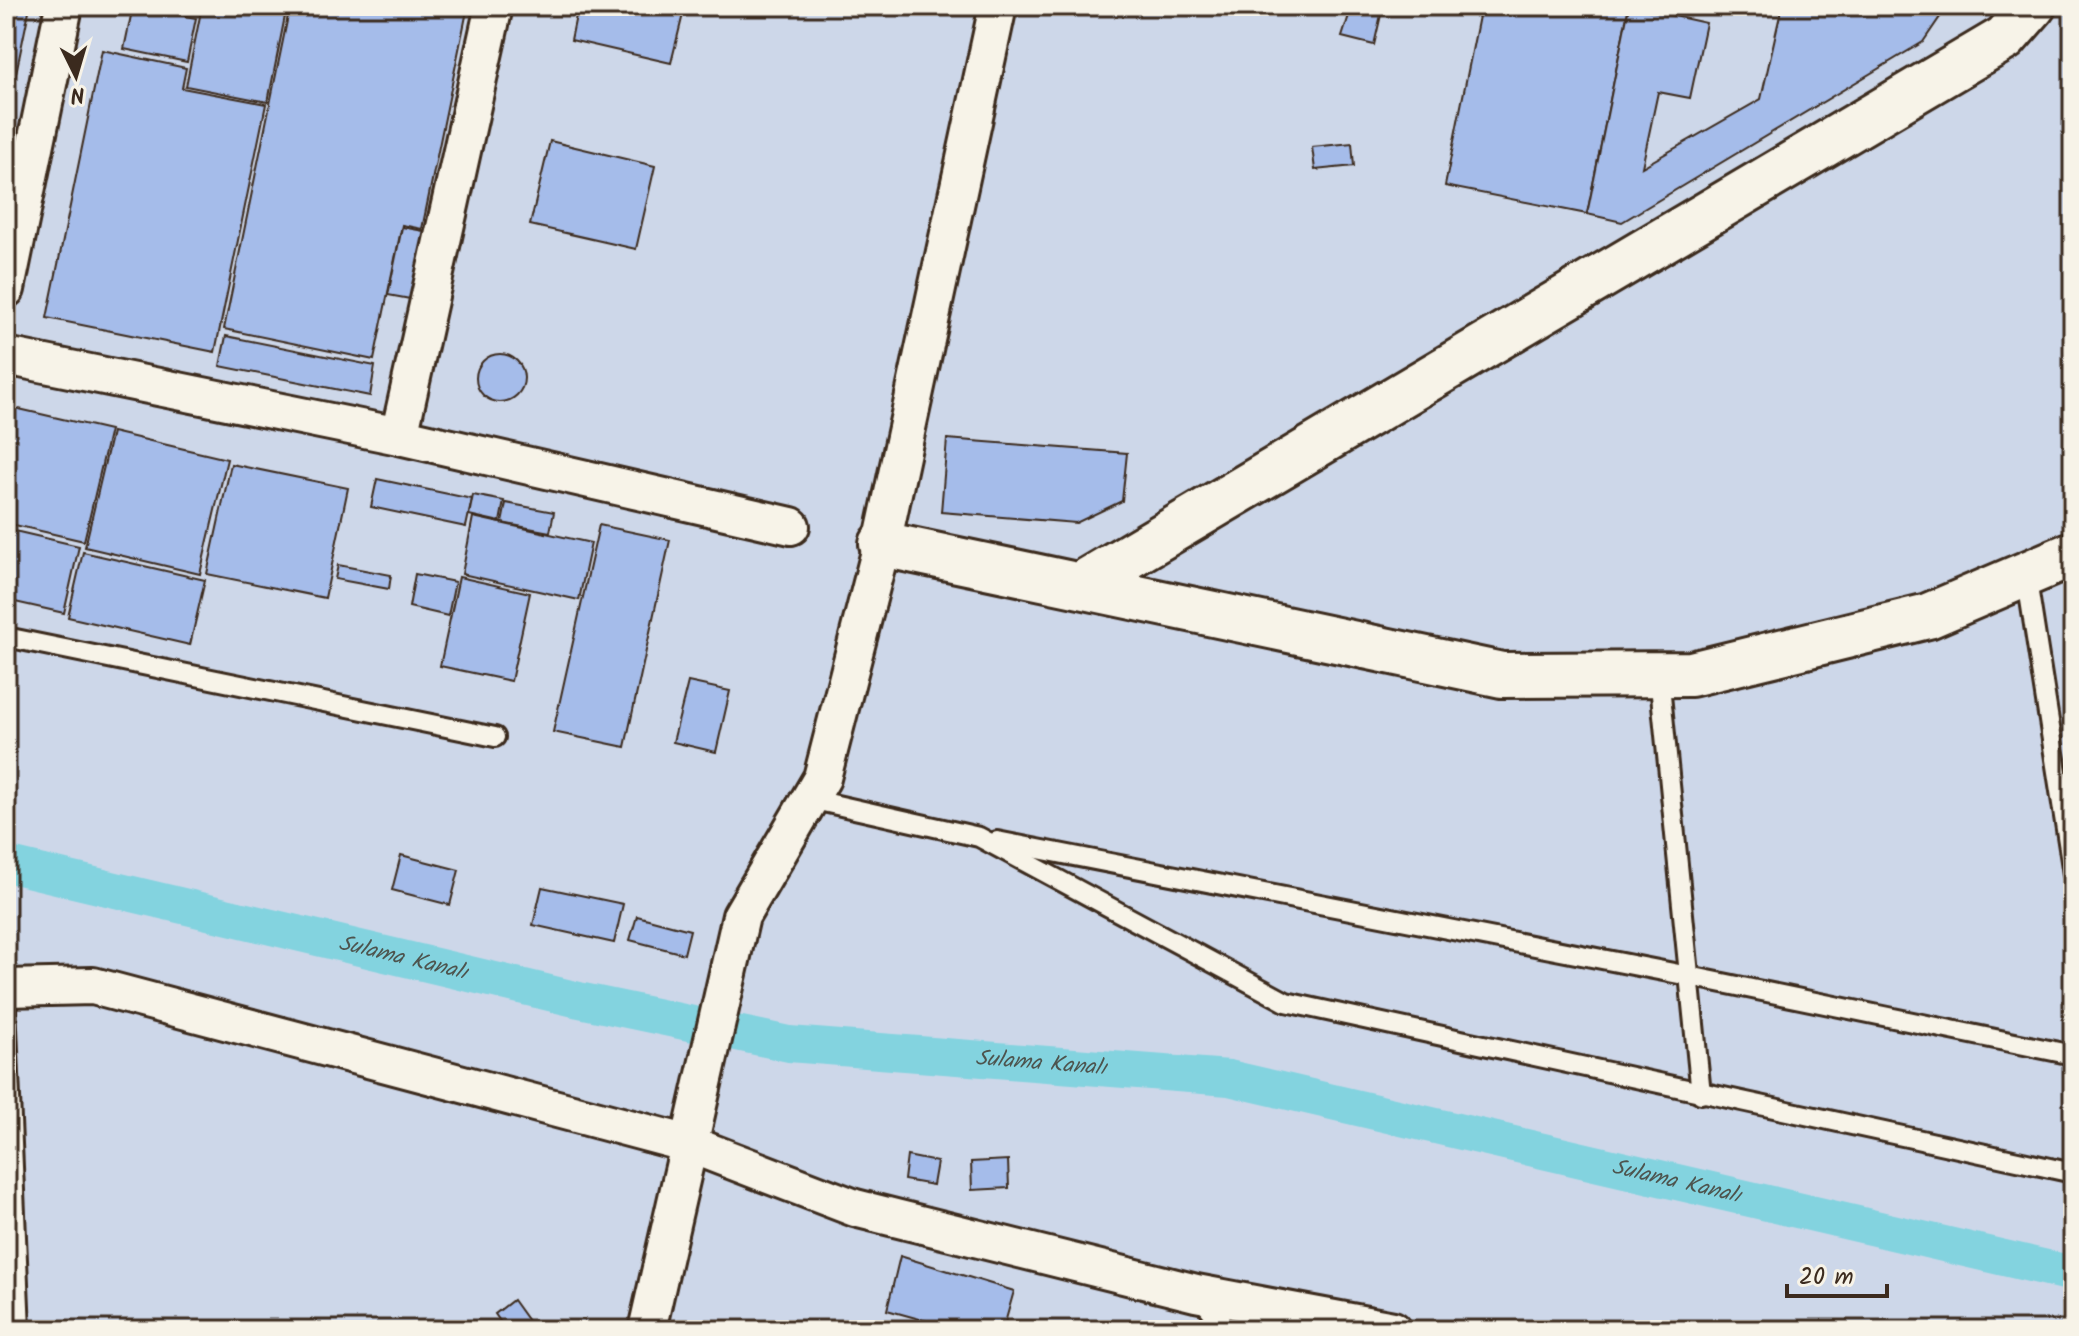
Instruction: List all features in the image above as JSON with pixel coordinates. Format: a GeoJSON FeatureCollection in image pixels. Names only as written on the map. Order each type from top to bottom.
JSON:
{"type":"FeatureCollection","features":[{"type":"Feature","properties":{"kind":"street"},"geometry":{"type":"LineString","coordinates":[[6,289],[64,6]]}},
{"type":"Feature","properties":{"kind":"street"},"geometry":{"type":"LineString","coordinates":[[399,436],[494,6]]}},
{"type":"Feature","properties":{"kind":"street"},"geometry":{"type":"LineString","coordinates":[[647,1330],[741,916],[822,778],[882,544],[998,6]]}},
{"type":"Feature","properties":{"kind":"street"},"geometry":{"type":"LineString","coordinates":[[1080,585],[2005,38],[2033,6]]}},
{"type":"Feature","properties":{"kind":"street"},"geometry":{"type":"LineString","coordinates":[[6,356],[399,436],[791,526]]}},
{"type":"Feature","properties":{"kind":"street"},"geometry":{"type":"LineString","coordinates":[[882,544],[1502,675],[1691,674],[1928,616],[2073,554]]}},
{"type":"Feature","properties":{"kind":"street"},"geometry":{"type":"LineString","coordinates":[[6,988],[93,986],[689,1144],[855,1208],[1196,1293],[1393,1330]]}},
{"type":"Feature","properties":{"kind":"lane"},"geometry":{"type":"LineString","coordinates":[[2026,574],[2073,874]]}},
{"type":"Feature","properties":{"kind":"lane"},"geometry":{"type":"LineString","coordinates":[[6,637],[495,737]]}},
{"type":"Feature","properties":{"kind":"lane"},"geometry":{"type":"LineString","coordinates":[[1659,675],[1701,1094]]}},
{"type":"Feature","properties":{"kind":"lane"},"geometry":{"type":"LineString","coordinates":[[810,799],[979,837],[1689,976],[2073,1055]]}},
{"type":"Feature","properties":{"kind":"lane"},"geometry":{"type":"LineString","coordinates":[[979,837],[1286,1002],[2073,1173]]}},
{"type":"Feature","properties":{"kind":"lane"},"geometry":{"type":"LineString","coordinates":[[6,1004],[20,1330]]}},
{"type":"Feature","properties":{"kind":"lane"},"geometry":{"type":"LineString","coordinates":[[1196,1293],[1227,1330]]}},
{"type":"Feature","properties":{"kind":"shaded area"},"geometry":{"type":"Polygon","coordinates":[[[6,6],[2073,6],[2073,1330],[6,1330],[6,6]]]}},
{"type":"Feature","properties":{"kind":"building"},"geometry":{"type":"Polygon","coordinates":[[[6,6],[30,6],[6,121],[6,6]]]}},
{"type":"Feature","properties":{"kind":"building"},"geometry":{"type":"Polygon","coordinates":[[[133,6],[196,18],[187,62],[124,49],[133,6]]]}},
{"type":"Feature","properties":{"kind":"building"},"geometry":{"type":"Polygon","coordinates":[[[202,6],[287,6],[268,102],[186,86],[202,6]]]}},
{"type":"Feature","properties":{"kind":"building"},"geometry":{"type":"Polygon","coordinates":[[[290,6],[468,6],[422,229],[402,225],[374,360],[224,329],[290,6]]]}},
{"type":"Feature","properties":{"kind":"building"},"geometry":{"type":"Polygon","coordinates":[[[578,6],[685,6],[671,63],[571,40],[578,6]]]}},
{"type":"Feature","properties":{"kind":"building"},"geometry":{"type":"Polygon","coordinates":[[[1352,6],[1383,6],[1374,45],[1342,37],[1352,6]]]}},
{"type":"Feature","properties":{"kind":"building"},"geometry":{"type":"Polygon","coordinates":[[[1481,6],[1629,6],[1587,214],[1445,186],[1481,6]]]}},
{"type":"Feature","properties":{"kind":"building"},"geometry":{"type":"Polygon","coordinates":[[[1629,6],[1706,23],[1690,98],[1658,92],[1642,167],[1761,99],[1782,6],[1944,6],[1923,42],[1622,222],[1587,214],[1629,6]]]}},
{"type":"Feature","properties":{"kind":"building"},"geometry":{"type":"Polygon","coordinates":[[[102,50],[186,68],[182,88],[266,104],[215,352],[47,318],[102,50]]]}},
{"type":"Feature","properties":{"kind":"building"},"geometry":{"type":"Polygon","coordinates":[[[550,141],[655,166],[636,249],[530,225],[550,141]]]}},
{"type":"Feature","properties":{"kind":"building"},"geometry":{"type":"Polygon","coordinates":[[[1352,143],[1354,166],[1315,170],[1312,147],[1352,143]]]}},
{"type":"Feature","properties":{"kind":"building"},"geometry":{"type":"Polygon","coordinates":[[[402,227],[429,232],[416,300],[388,295],[402,227]]]}},
{"type":"Feature","properties":{"kind":"building"},"geometry":{"type":"Polygon","coordinates":[[[226,336],[375,366],[370,396],[220,366],[226,336]]]}},
{"type":"Feature","properties":{"kind":"building"},"geometry":{"type":"Polygon","coordinates":[[[500,354],[517,361],[524,378],[517,395],[500,402],[483,395],[476,378],[483,361],[500,354]]]}},
{"type":"Feature","properties":{"kind":"building"},"geometry":{"type":"Polygon","coordinates":[[[6,406],[110,430],[84,541],[6,523],[6,406]]]}},
{"type":"Feature","properties":{"kind":"building"},"geometry":{"type":"Polygon","coordinates":[[[112,432],[227,459],[200,574],[85,547],[112,432]]]}},
{"type":"Feature","properties":{"kind":"building"},"geometry":{"type":"Polygon","coordinates":[[[947,439],[1127,453],[1122,501],[1076,523],[941,512],[947,439]]]}},
{"type":"Feature","properties":{"kind":"building"},"geometry":{"type":"Polygon","coordinates":[[[231,464],[348,488],[325,598],[207,574],[231,464]]]}},
{"type":"Feature","properties":{"kind":"building"},"geometry":{"type":"Polygon","coordinates":[[[377,479],[472,499],[466,527],[371,507],[377,479]]]}},
{"type":"Feature","properties":{"kind":"building"},"geometry":{"type":"Polygon","coordinates":[[[473,495],[504,501],[500,522],[469,515],[473,495]]]}},
{"type":"Feature","properties":{"kind":"building"},"geometry":{"type":"Polygon","coordinates":[[[506,503],[554,512],[550,532],[502,523],[506,503]]]}},
{"type":"Feature","properties":{"kind":"building"},"geometry":{"type":"Polygon","coordinates":[[[473,517],[591,543],[579,600],[462,574],[473,517]]]}},
{"type":"Feature","properties":{"kind":"building"},"geometry":{"type":"Polygon","coordinates":[[[599,525],[670,540],[625,747],[553,732],[599,525]]]}},
{"type":"Feature","properties":{"kind":"building"},"geometry":{"type":"Polygon","coordinates":[[[6,529],[79,546],[64,613],[6,600],[6,529]]]}},
{"type":"Feature","properties":{"kind":"building"},"geometry":{"type":"Polygon","coordinates":[[[83,552],[205,580],[190,645],[68,617],[83,552]]]}},
{"type":"Feature","properties":{"kind":"building"},"geometry":{"type":"Polygon","coordinates":[[[338,565],[391,575],[389,589],[335,579],[338,565]]]}},
{"type":"Feature","properties":{"kind":"building"},"geometry":{"type":"Polygon","coordinates":[[[415,574],[455,582],[448,616],[409,607],[415,574]]]}},
{"type":"Feature","properties":{"kind":"building"},"geometry":{"type":"Polygon","coordinates":[[[459,577],[530,593],[511,681],[440,666],[459,577]]]}},
{"type":"Feature","properties":{"kind":"building"},"geometry":{"type":"Polygon","coordinates":[[[688,682],[730,691],[716,752],[673,742],[688,682]]]}},
{"type":"Feature","properties":{"kind":"building"},"geometry":{"type":"Polygon","coordinates":[[[401,855],[459,870],[450,905],[392,890],[401,855]]]}},
{"type":"Feature","properties":{"kind":"building"},"geometry":{"type":"Polygon","coordinates":[[[542,887],[623,904],[614,943],[533,925],[542,887]]]}},
{"type":"Feature","properties":{"kind":"building"},"geometry":{"type":"Polygon","coordinates":[[[637,916],[690,930],[684,954],[630,940],[637,916]]]}},
{"type":"Feature","properties":{"kind":"building"},"geometry":{"type":"Polygon","coordinates":[[[907,1156],[937,1162],[933,1185],[904,1180],[907,1156]]]}},
{"type":"Feature","properties":{"kind":"building"},"geometry":{"type":"Polygon","coordinates":[[[1008,1160],[1009,1188],[972,1190],[971,1162],[1008,1160]]]}},
{"type":"Feature","properties":{"kind":"building"},"geometry":{"type":"Polygon","coordinates":[[[900,1256],[1014,1291],[1003,1330],[959,1330],[887,1310],[900,1256]]]}},
{"type":"Feature","properties":{"kind":"building"},"geometry":{"type":"Polygon","coordinates":[[[513,1300],[528,1321],[514,1330],[506,1330],[495,1314],[513,1300]]]}},
{"type":"Feature","properties":{"kind":"waterway","name":"Sulama Kanalı"},"geometry":{"type":"LineString","coordinates":[[6,864],[579,1000],[789,1044],[1229,1078],[2073,1274]]}}]}
